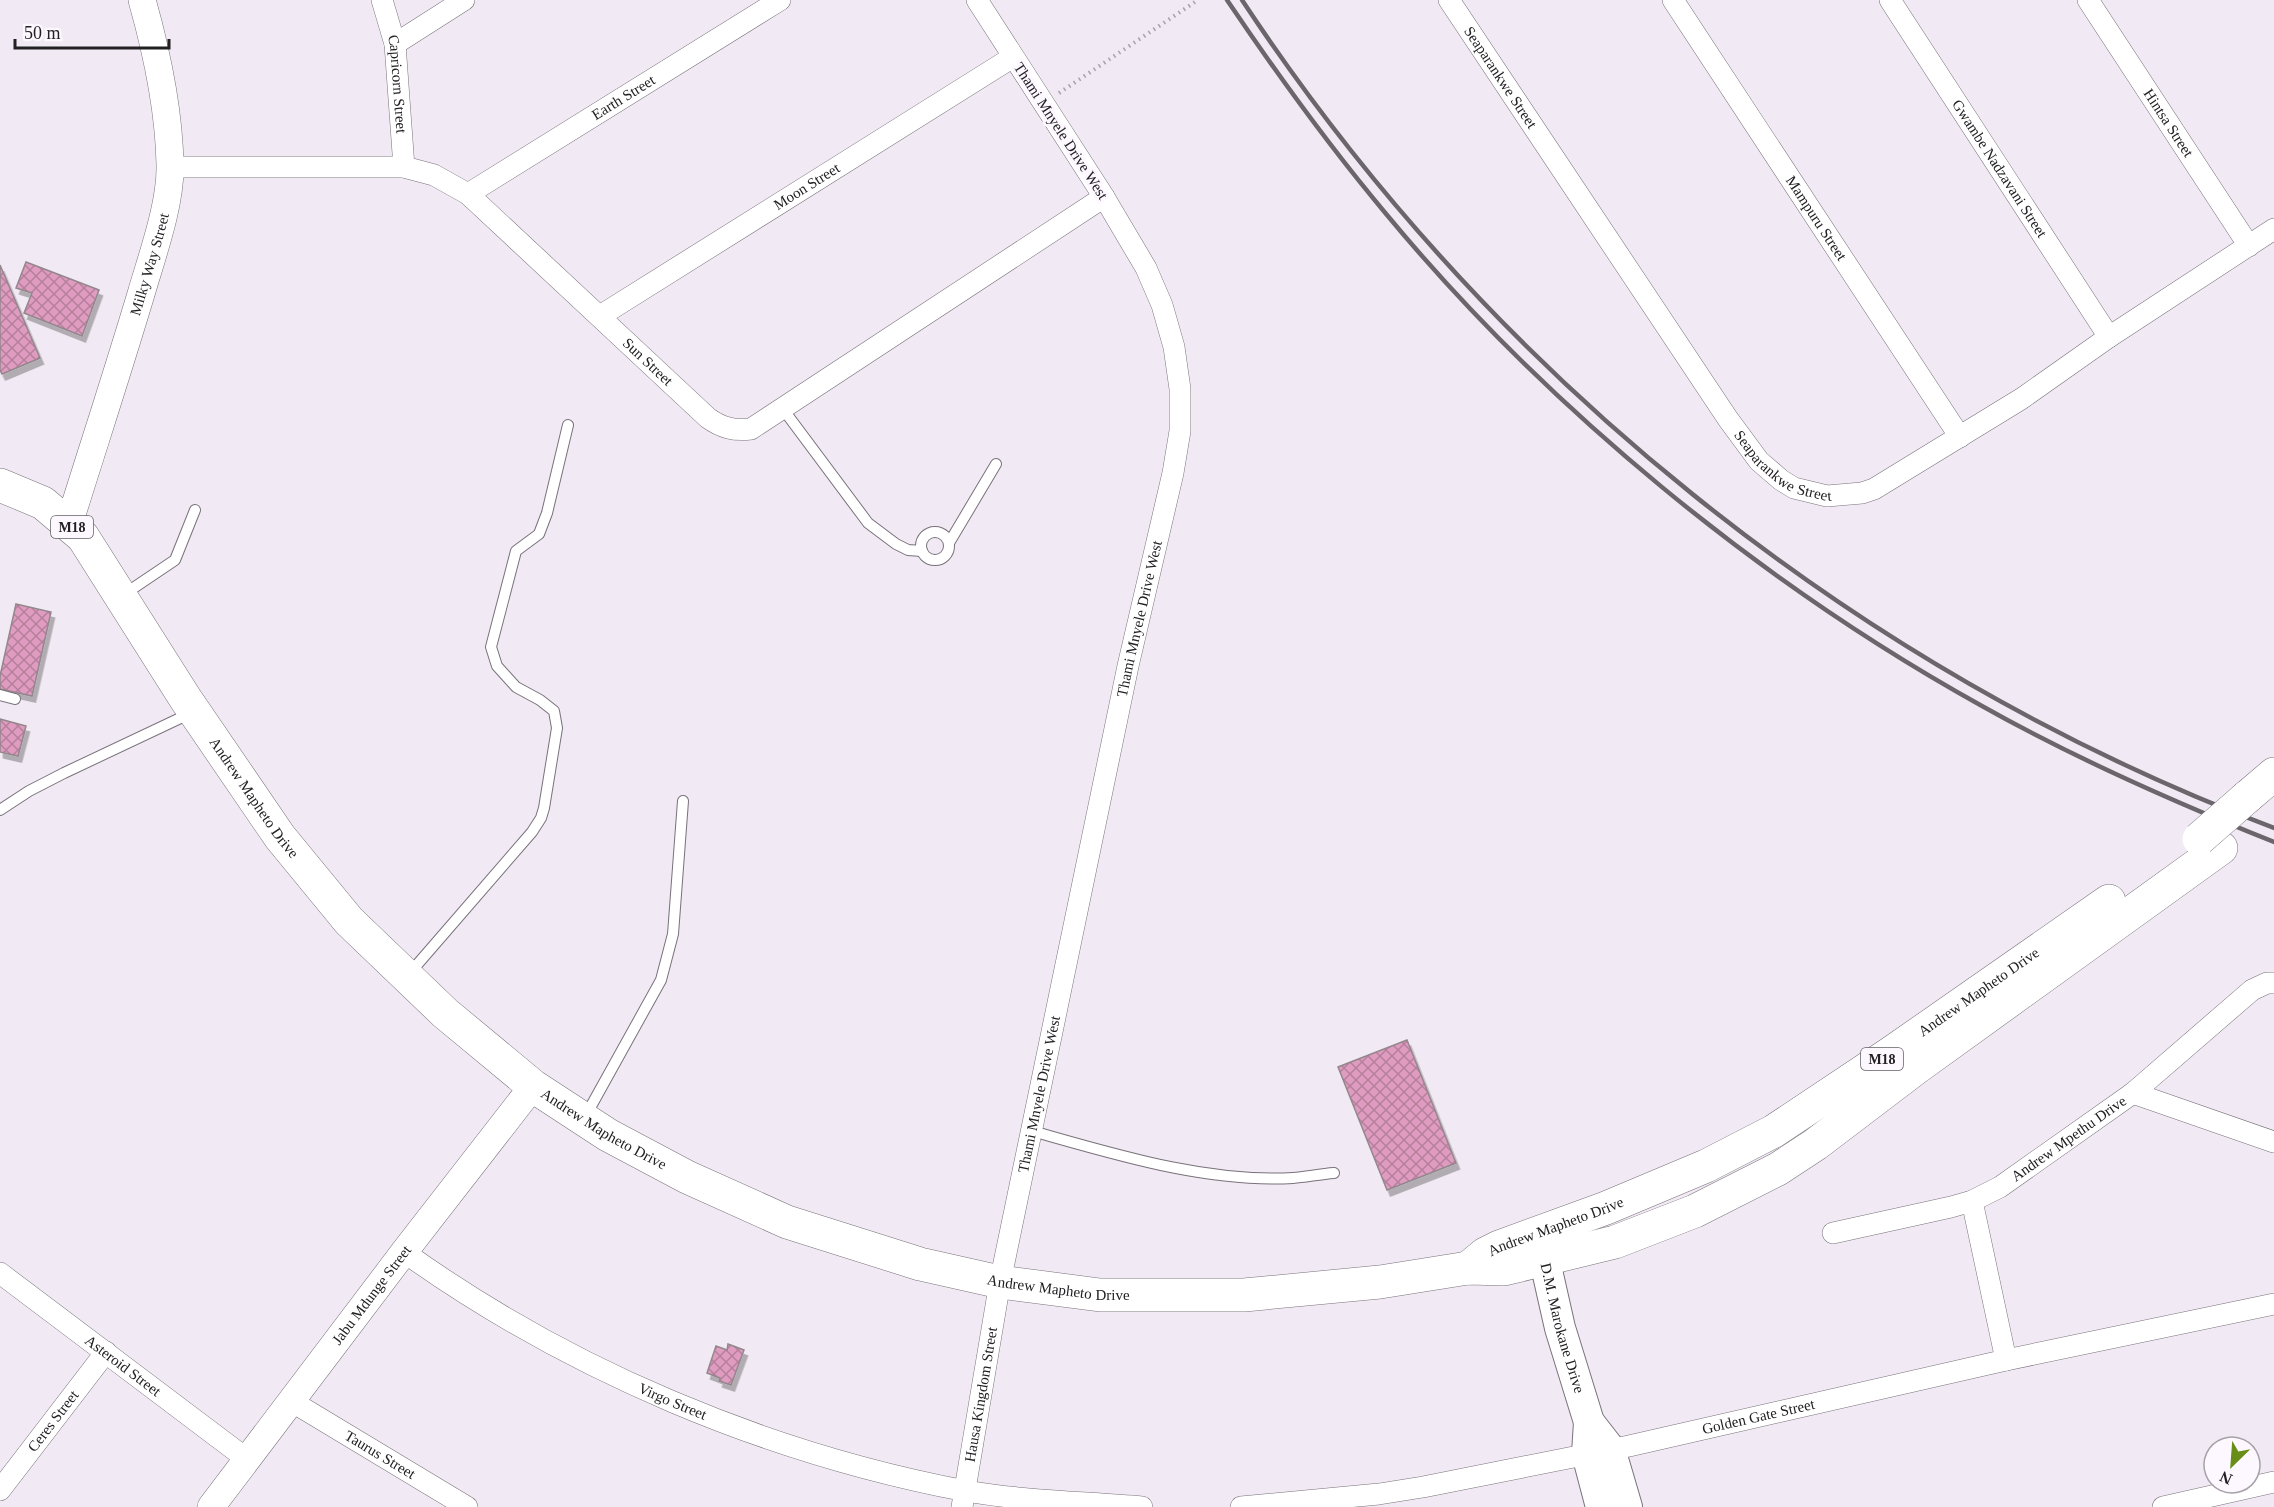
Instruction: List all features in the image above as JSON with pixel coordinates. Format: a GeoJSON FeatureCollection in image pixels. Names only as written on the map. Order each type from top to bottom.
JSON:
{"type":"FeatureCollection","features":[{"type":"Feature","properties":{"kind":"main road","name":"Andrew Mapheto Drive"},"geometry":{"type":"LineString","coordinates":[[0,485],[43,503],[83,537],[194,712],[280,837],[349,921],[445,1013],[533,1086],[608,1135],[687,1177],[787,1222],[920,1263],[1000,1282],[1100,1295],[1245,1295],[1380,1282],[1468,1268],[1492,1250],[1542,1247],[1606,1208],[1706,1166],[1774,1131],[2210,843],[2261,804],[2274,774]]}},
{"type":"Feature","properties":{"kind":"main road","name":"D.M. Marokane Drive"},"geometry":{"type":"LineString","coordinates":[[1542,1247],[1560,1328],[1598,1451],[1627,1507]]}},
{"type":"Feature","properties":{"kind":"main road","name":"D.M. Marokane Drive"},"geometry":{"type":"LineString","coordinates":[[1598,1451],[1601,1507]]}},
{"type":"Feature","properties":{"kind":"street","name":"Milky Way Street"},"geometry":{"type":"LineString","coordinates":[[69,524],[155,247],[166,199],[170,167],[162,84],[142,0]]}},
{"type":"Feature","properties":{"kind":"street","name":"Capricorn Street"},"geometry":{"type":"LineString","coordinates":[[382,0],[394,44],[404,167]]}},
{"type":"Feature","properties":{"kind":"street"},"geometry":{"type":"LineString","coordinates":[[394,44],[464,0]]}},
{"type":"Feature","properties":{"kind":"street","name":"Earth Street"},"geometry":{"type":"LineString","coordinates":[[468,194],[780,0]]}},
{"type":"Feature","properties":{"kind":"street","name":"Thami Mnyele Drive West"},"geometry":{"type":"LineString","coordinates":[[977,0],[1104,197],[1146,268],[1162,305],[1174,347],[1179,389],[1180,430],[1173,473],[1126,678],[1000,1282]]}},
{"type":"Feature","properties":{"kind":"street","name":"Seaparankwe Street"},"geometry":{"type":"LineString","coordinates":[[1449,0],[1728,419],[1759,462],[1794,488],[1827,496],[1862,493],[1890,481],[2020,399],[2109,337],[2274,229]]}},
{"type":"Feature","properties":{"kind":"street","name":"Mampuru Street"},"geometry":{"type":"LineString","coordinates":[[1673,0],[1960,437]]}},
{"type":"Feature","properties":{"kind":"street","name":"Gwambe Nadzavani Street"},"geometry":{"type":"LineString","coordinates":[[1890,0],[2109,337]]}},
{"type":"Feature","properties":{"kind":"street","name":"Hintsa Street"},"geometry":{"type":"LineString","coordinates":[[2088,0],[2248,246]]}},
{"type":"Feature","properties":{"kind":"street","name":"Moon Street"},"geometry":{"type":"LineString","coordinates":[[600,316],[1013,57]]}},
{"type":"Feature","properties":{"kind":"street","name":"Sun Street"},"geometry":{"type":"LineString","coordinates":[[170,167],[404,167],[434,175],[468,194],[718,425],[740,430],[751,429],[783,409],[1104,197]]}},
{"type":"Feature","properties":{"kind":"street","name":"Andrew Mpethu Drive"},"geometry":{"type":"LineString","coordinates":[[1833,1233],[1972,1201],[2017,1177],[2133,1093],[2252,990],[2267,983],[2274,983]]}},
{"type":"Feature","properties":{"kind":"street","name":"Jabu Mdunge Street"},"geometry":{"type":"LineString","coordinates":[[211,1507],[533,1086]]}},
{"type":"Feature","properties":{"kind":"street"},"geometry":{"type":"LineString","coordinates":[[2133,1093],[2274,1142]]}},
{"type":"Feature","properties":{"kind":"street"},"geometry":{"type":"LineString","coordinates":[[1972,1201],[2006,1360]]}},
{"type":"Feature","properties":{"kind":"street","name":"Virgo Street"},"geometry":{"type":"LineString","coordinates":[[404,1252],[497,1312],[566,1351],[680,1405],[800,1449],[964,1499]]}},
{"type":"Feature","properties":{"kind":"street","name":"Asteroid Street"},"geometry":{"type":"LineString","coordinates":[[0,1274],[248,1460]]}},
{"type":"Feature","properties":{"kind":"street","name":"Hausa Kingdom Street"},"geometry":{"type":"LineString","coordinates":[[964,1499],[1000,1282]]}},
{"type":"Feature","properties":{"kind":"street","name":"Golden Gate Street"},"geometry":{"type":"LineString","coordinates":[[1241,1507],[1412,1489],[1598,1451],[2006,1360],[2274,1304]]}},
{"type":"Feature","properties":{"kind":"street","name":"Ceres Street"},"geometry":{"type":"LineString","coordinates":[[0,1490],[106,1352]]}},
{"type":"Feature","properties":{"kind":"street","name":"Taurus Street"},"geometry":{"type":"LineString","coordinates":[[291,1401],[467,1507]]}},
{"type":"Feature","properties":{"kind":"street"},"geometry":{"type":"LineString","coordinates":[[2163,1507],[2274,1482]]}},
{"type":"Feature","properties":{"kind":"street"},"geometry":{"type":"LineString","coordinates":[[964,1499],[1142,1507]]}},
{"type":"Feature","properties":{"kind":"lane"},"geometry":{"type":"LineString","coordinates":[[783,409],[868,523],[896,544],[908,550],[922,551]]}},
{"type":"Feature","properties":{"kind":"lane"},"geometry":{"type":"LineString","coordinates":[[406,976],[491,881],[541,818],[557,728],[554,711],[540,700],[516,687],[497,666],[491,647],[516,551],[539,534],[547,513],[568,425]]}},
{"type":"Feature","properties":{"kind":"lane"},"geometry":{"type":"LineString","coordinates":[[949,543],[941,533],[928,533],[923,538],[922,551],[926,557],[939,560],[945,556],[949,543],[996,464]]}},
{"type":"Feature","properties":{"kind":"lane"},"geometry":{"type":"LineString","coordinates":[[121,596],[175,560],[195,510]]}},
{"type":"Feature","properties":{"kind":"lane"},"geometry":{"type":"LineString","coordinates":[[0,695],[15,699]]}},
{"type":"Feature","properties":{"kind":"lane"},"geometry":{"type":"LineString","coordinates":[[0,810],[29,791],[64,773],[194,712]]}},
{"type":"Feature","properties":{"kind":"lane"},"geometry":{"type":"LineString","coordinates":[[584,1120],[661,980],[673,934],[683,801]]}},
{"type":"Feature","properties":{"kind":"lane"},"geometry":{"type":"LineString","coordinates":[[1032,1131],[1146,1161],[1199,1172],[1292,1178],[1334,1173]]}},
{"type":"Feature","properties":{"kind":"path"},"geometry":{"type":"LineString","coordinates":[[1043,104],[1198,0]]}},
{"type":"Feature","properties":{"kind":"building"},"geometry":{"type":"Polygon","coordinates":[[[26,262],[99,290],[82,336],[24,313],[32,293],[16,288],[26,262]]]}},
{"type":"Feature","properties":{"kind":"building"},"geometry":{"type":"Polygon","coordinates":[[[0,265],[40,358],[2,374],[0,370],[0,265]]]}},
{"type":"Feature","properties":{"kind":"building"},"geometry":{"type":"Polygon","coordinates":[[[16,604],[51,612],[32,696],[0,689],[0,676],[16,604]]]}},
{"type":"Feature","properties":{"kind":"building"},"geometry":{"type":"Polygon","coordinates":[[[0,719],[26,726],[18,756],[0,752],[0,719]]]}},
{"type":"Feature","properties":{"kind":"building"},"geometry":{"type":"Polygon","coordinates":[[[1407,1040],[1456,1163],[1387,1190],[1338,1067],[1407,1040]]]}},
{"type":"Feature","properties":{"kind":"building"},"geometry":{"type":"Polygon","coordinates":[[[728,1344],[744,1350],[731,1385],[707,1373],[716,1346],[727,1350],[728,1344]]]}},
{"type":"Feature","properties":{"kind":"railway"},"geometry":{"type":"LineString","coordinates":[[1227,0],[1324,136],[1387,215],[1449,287],[1588,423],[1662,487],[1739,548],[1819,605],[1900,658],[1982,706],[2126,779],[2274,842]]}},
{"type":"Feature","properties":{"kind":"railway"},"geometry":{"type":"LineString","coordinates":[[1242,0],[1340,136],[1448,265],[1566,384],[1693,495],[1828,595],[1970,684],[2119,762],[2274,828]]}}]}
